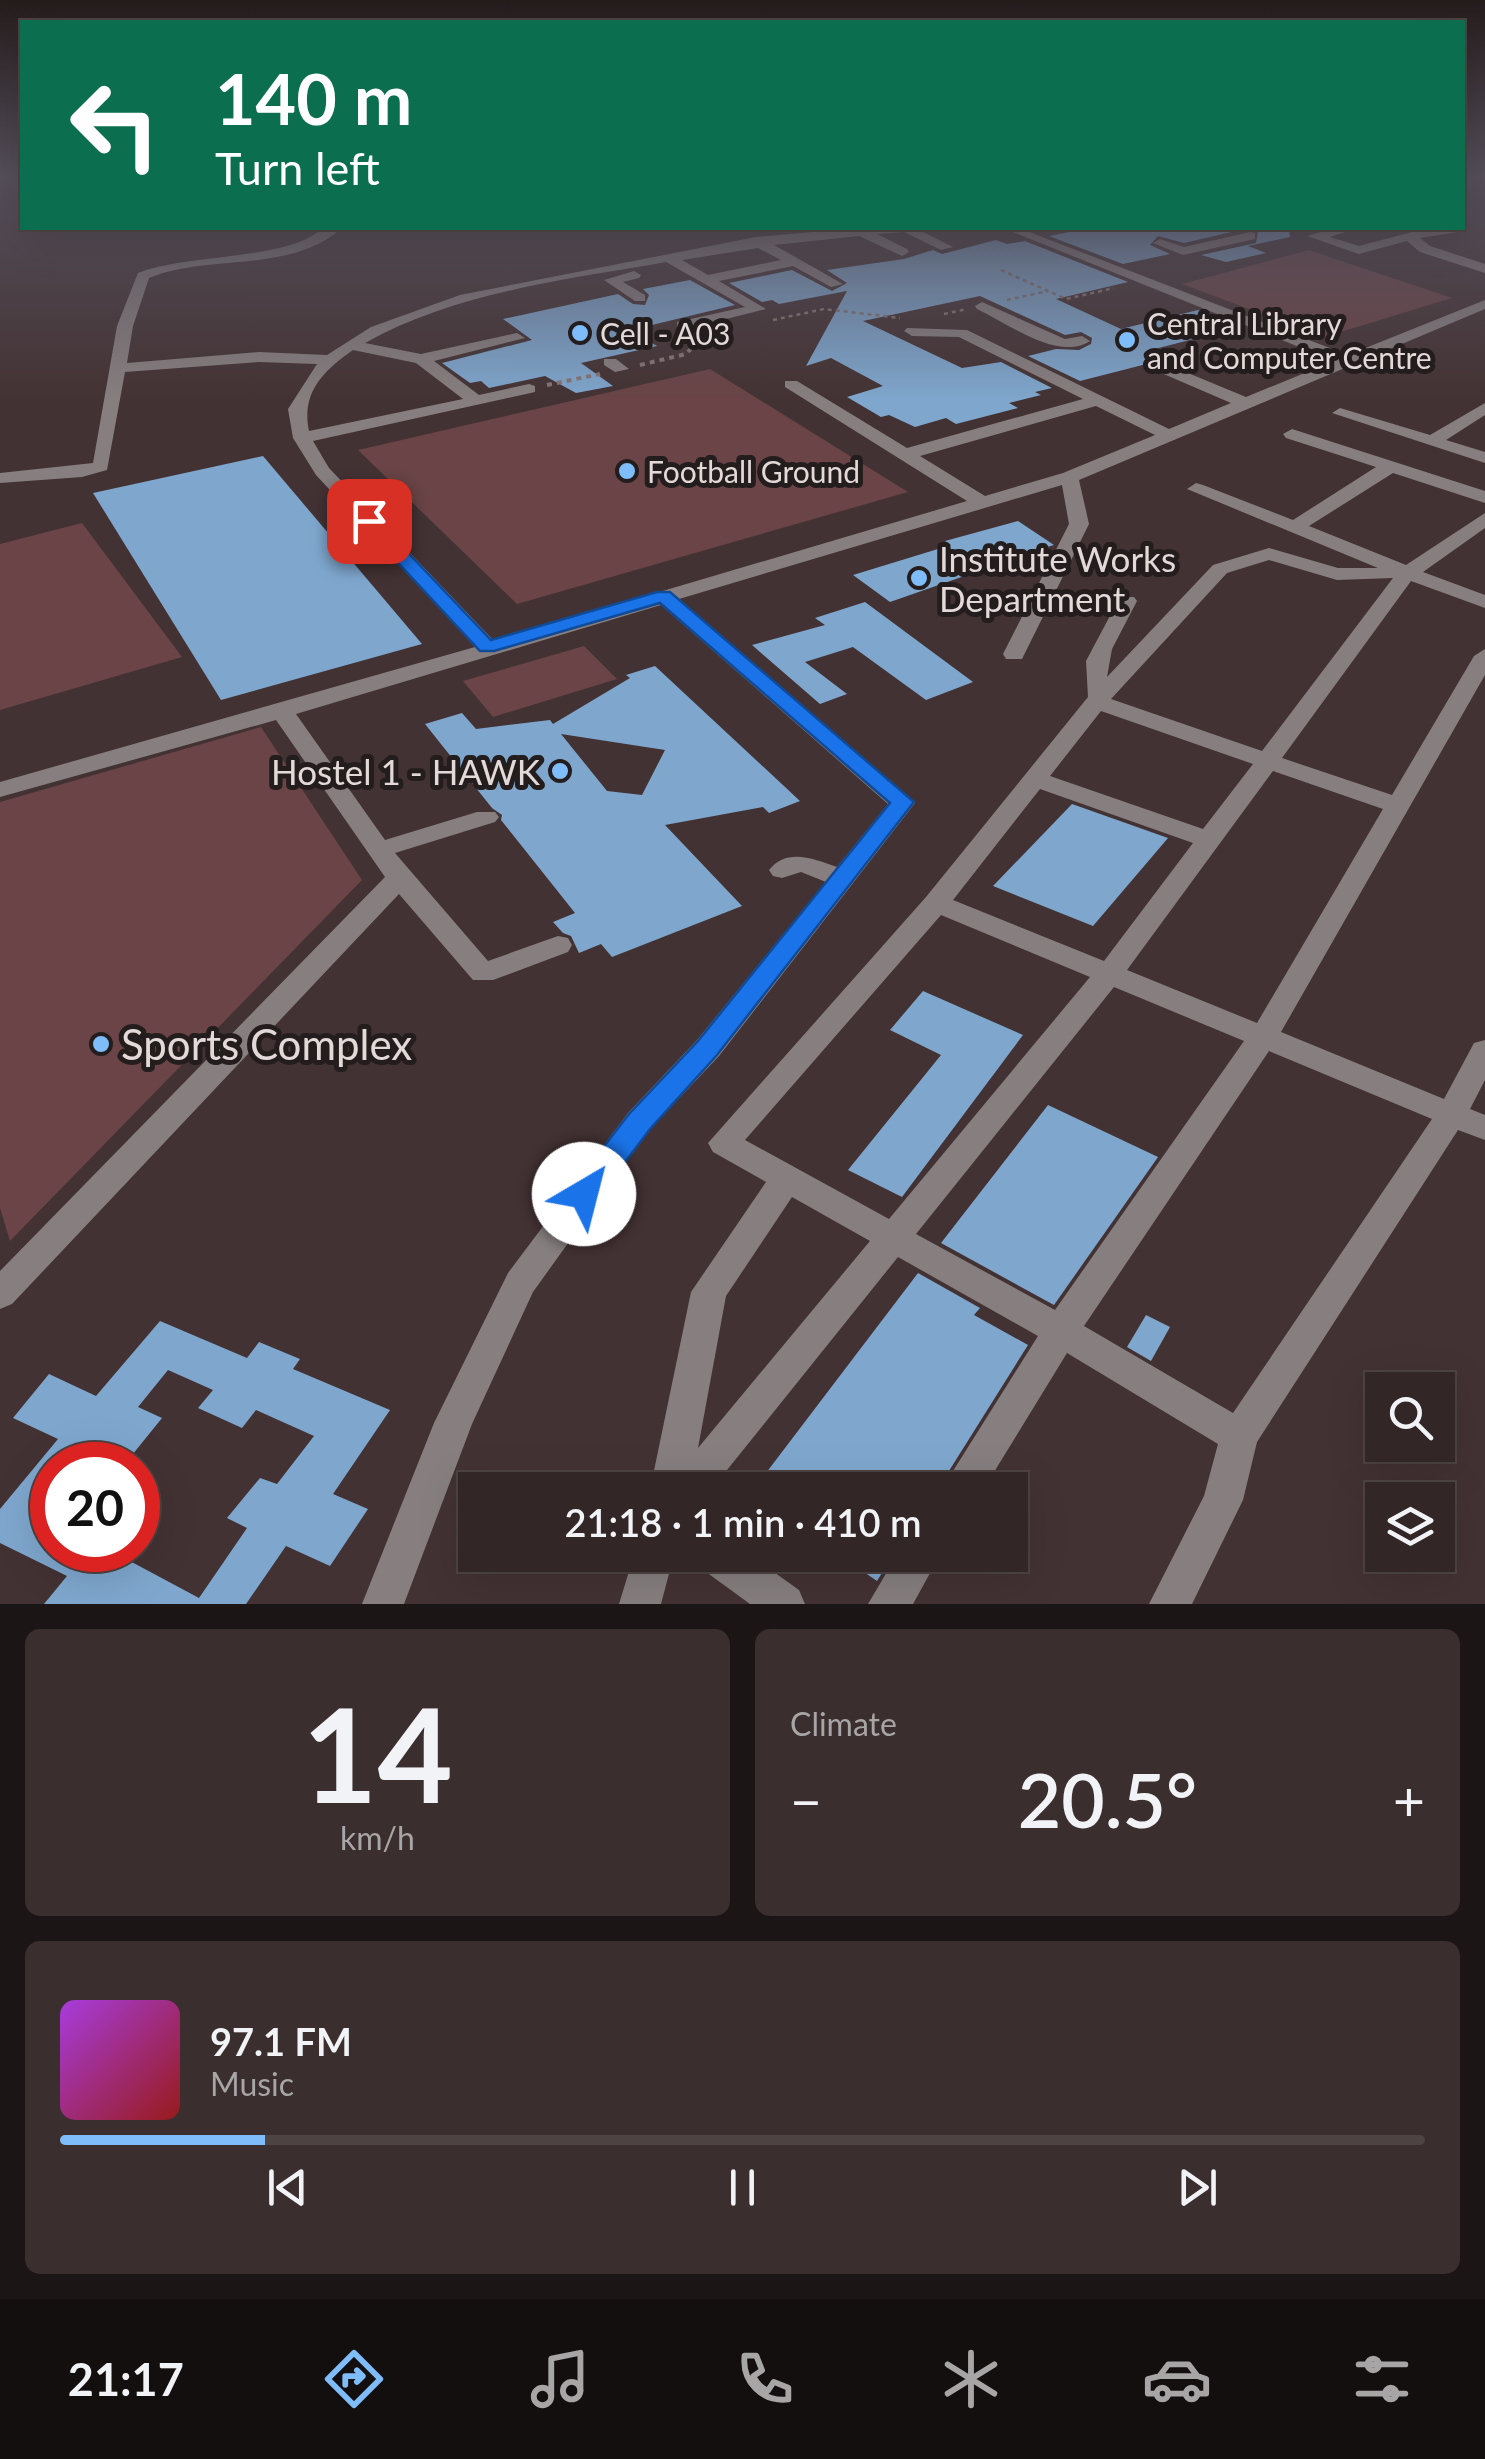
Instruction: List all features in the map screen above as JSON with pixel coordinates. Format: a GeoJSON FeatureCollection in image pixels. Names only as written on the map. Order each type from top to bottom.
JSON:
{"type":"FeatureCollection","features":[{"type":"Feature","properties":{"kind":"street"},"geometry":{"type":"LineString","coordinates":[[0,478],[82,472],[101,466],[124,326],[142,276],[265,253]]}},
{"type":"Feature","properties":{"kind":"street"},"geometry":{"type":"LineString","coordinates":[[487,647],[322,471],[302,438],[296,410],[305,388],[350,345],[412,314],[493,292],[565,282],[690,253]]}},
{"type":"Feature","properties":{"kind":"street"},"geometry":{"type":"LineString","coordinates":[[777,253],[836,284]]}},
{"type":"Feature","properties":{"kind":"street"},"geometry":{"type":"LineString","coordinates":[[1072,253],[1350,362]]}},
{"type":"Feature","properties":{"kind":"street"},"geometry":{"type":"LineString","coordinates":[[1437,253],[1485,270]]}},
{"type":"Feature","properties":{"kind":"street"},"geometry":{"type":"LineString","coordinates":[[667,257],[759,309],[682,325]]}},
{"type":"Feature","properties":{"kind":"street"},"geometry":{"type":"LineString","coordinates":[[707,279],[793,262]]}},
{"type":"Feature","properties":{"kind":"street"},"geometry":{"type":"LineString","coordinates":[[640,298],[611,280],[683,266]]}},
{"type":"Feature","properties":{"kind":"street"},"geometry":{"type":"LineString","coordinates":[[493,292],[512,302]]}},
{"type":"Feature","properties":{"kind":"street"},"geometry":{"type":"LineString","coordinates":[[0,790],[282,711],[1069,476],[1485,304]]}},
{"type":"Feature","properties":{"kind":"street"},"geometry":{"type":"LineString","coordinates":[[982,306],[1064,344],[1082,340]]}},
{"type":"Feature","properties":{"kind":"street"},"geometry":{"type":"LineString","coordinates":[[666,315],[702,336]]}},
{"type":"Feature","properties":{"kind":"street"},"geometry":{"type":"LineString","coordinates":[[911,327],[962,333],[1170,436]]}},
{"type":"Feature","properties":{"kind":"street"},"geometry":{"type":"LineString","coordinates":[[350,345],[420,359],[517,338]]}},
{"type":"Feature","properties":{"kind":"street"},"geometry":{"type":"LineString","coordinates":[[119,368],[258,357],[330,360]]}},
{"type":"Feature","properties":{"kind":"street"},"geometry":{"type":"LineString","coordinates":[[420,359],[476,401]]}},
{"type":"Feature","properties":{"kind":"street"},"geometry":{"type":"LineString","coordinates":[[116,388],[181,363]]}},
{"type":"Feature","properties":{"kind":"street"},"geometry":{"type":"LineString","coordinates":[[1164,370],[1247,404]]}},
{"type":"Feature","properties":{"kind":"street"},"geometry":{"type":"LineString","coordinates":[[791,384],[980,501]]}},
{"type":"Feature","properties":{"kind":"street"},"geometry":{"type":"LineString","coordinates":[[302,438],[529,389]]}},
{"type":"Feature","properties":{"kind":"street"},"geometry":{"type":"LineString","coordinates":[[907,454],[1099,400]]}},
{"type":"Feature","properties":{"kind":"street"},"geometry":{"type":"LineString","coordinates":[[1431,442],[1485,408]]}},
{"type":"Feature","properties":{"kind":"street"},"geometry":{"type":"LineString","coordinates":[[1340,414],[1485,458]]}},
{"type":"Feature","properties":{"kind":"street"},"geometry":{"type":"LineString","coordinates":[[1292,434],[1485,497]]}},
{"type":"Feature","properties":{"kind":"street"},"geometry":{"type":"LineString","coordinates":[[1298,525],[1391,466]]}},
{"type":"Feature","properties":{"kind":"street"},"geometry":{"type":"LineString","coordinates":[[1014,654],[1079,524],[1069,476]]}},
{"type":"Feature","properties":{"kind":"street"},"geometry":{"type":"LineString","coordinates":[[1196,489],[1298,525],[1402,572],[1485,602]]}},
{"type":"Feature","properties":{"kind":"street"},"geometry":{"type":"LineString","coordinates":[[702,1472],[1109,974],[1268,761],[1402,572],[1485,519]]}},
{"type":"Feature","properties":{"kind":"street"},"geometry":{"type":"LineString","coordinates":[[1239,1436],[1061,1331],[724,1144],[936,903],[1098,700],[1220,569],[1268,554],[1337,574],[1402,572]]}},
{"type":"Feature","properties":{"kind":"street"},"geometry":{"type":"LineString","coordinates":[[384,1604],[453,1423],[520,1283],[640,1121],[708,1048],[902,802],[663,596]]}},
{"type":"Feature","properties":{"kind":"street"},"geometry":{"type":"LineString","coordinates":[[1098,700],[1092,682],[1093,668],[1127,601]]}},
{"type":"Feature","properties":{"kind":"street"},"geometry":{"type":"LineString","coordinates":[[972,1472],[1061,1331],[1263,1037],[1485,656]]}},
{"type":"Feature","properties":{"kind":"street"},"geometry":{"type":"LineString","coordinates":[[1098,700],[1400,806]]}},
{"type":"Feature","properties":{"kind":"street"},"geometry":{"type":"LineString","coordinates":[[282,711],[398,878],[483,972],[558,945]]}},
{"type":"Feature","properties":{"kind":"street"},"geometry":{"type":"LineString","coordinates":[[1035,779],[1209,840]]}},
{"type":"Feature","properties":{"kind":"street"},"geometry":{"type":"LineString","coordinates":[[379,850],[486,816]]}},
{"type":"Feature","properties":{"kind":"street"},"geometry":{"type":"LineString","coordinates":[[782,870],[801,863],[841,878]]}},
{"type":"Feature","properties":{"kind":"street"},"geometry":{"type":"LineString","coordinates":[[1,1287],[398,878]]}},
{"type":"Feature","properties":{"kind":"street"},"geometry":{"type":"LineString","coordinates":[[936,903],[1469,1121]]}},
{"type":"Feature","properties":{"kind":"street"},"geometry":{"type":"LineString","coordinates":[[1170,1604],[1223,1500],[1239,1436],[1469,1121],[1485,1051]]}},
{"type":"Feature","properties":{"kind":"street"},"geometry":{"type":"LineString","coordinates":[[674,1472],[710,1292],[787,1178]]}},
{"type":"Feature","properties":{"kind":"street"},"geometry":{"type":"LineString","coordinates":[[640,1604],[649,1572]]}},
{"type":"Feature","properties":{"kind":"street"},"geometry":{"type":"LineString","coordinates":[[740,1572],[784,1604]]}},
{"type":"Feature","properties":{"kind":"street"},"geometry":{"type":"LineString","coordinates":[[890,1604],[910,1572]]}},
{"type":"Feature","properties":{"kind":"path"},"geometry":{"type":"LineString","coordinates":[[771,320],[824,309],[895,315],[911,327]]}},
{"type":"Feature","properties":{"kind":"path"},"geometry":{"type":"LineString","coordinates":[[529,389],[616,365],[686,354],[702,336]]}},
{"type":"Feature","properties":{"kind":"shaded area"},"geometry":{"type":"Polygon","coordinates":[[[1298,253],[1318,253],[1452,298],[1324,337],[1182,284],[1298,253]]]}},
{"type":"Feature","properties":{"kind":"shaded area","name":"Football Ground"},"geometry":{"type":"Polygon","coordinates":[[[710,369],[908,492],[517,604],[358,450],[710,369]]]}},
{"type":"Feature","properties":{"kind":"shaded area"},"geometry":{"type":"Polygon","coordinates":[[[82,523],[182,657],[0,710],[0,544],[82,523]]]}},
{"type":"Feature","properties":{"kind":"shaded area"},"geometry":{"type":"Polygon","coordinates":[[[584,646],[617,679],[493,717],[463,681],[584,646]]]}},
{"type":"Feature","properties":{"kind":"shaded area","name":"Sports Complex"},"geometry":{"type":"Polygon","coordinates":[[[261,727],[362,880],[10,1241],[0,1208],[0,802],[261,727]]]}},
{"type":"Feature","properties":{"kind":"building"},"geometry":{"type":"Polygon","coordinates":[[[924,253],[1055,253],[1128,282],[1056,299],[1121,329],[1198,310],[1240,327],[1147,351],[1166,359],[1080,381],[1028,356],[1056,349],[1079,350],[1091,344],[1092,338],[1081,332],[1065,335],[980,296],[863,321],[962,368],[1001,362],[1052,388],[1009,403],[1018,408],[956,424],[946,418],[915,427],[889,415],[881,417],[847,397],[883,386],[831,358],[806,366],[847,291],[779,304],[772,300],[762,302],[729,283],[792,270],[832,291],[847,283],[827,270],[924,253]]]}},
{"type":"Feature","properties":{"kind":"building"},"geometry":{"type":"Polygon","coordinates":[[[1094,253],[1170,254],[1123,264],[1094,253]]]}},
{"type":"Feature","properties":{"kind":"building"},"geometry":{"type":"Polygon","coordinates":[[[1211,253],[1266,253],[1226,262],[1201,255],[1211,253]]]}},
{"type":"Feature","properties":{"kind":"building"},"geometry":{"type":"Polygon","coordinates":[[[690,280],[735,305],[631,330],[657,346],[581,363],[613,386],[576,393],[545,376],[489,388],[481,381],[470,383],[442,363],[532,340],[503,319],[618,294],[633,304],[645,305],[649,295],[643,289],[690,280]]]}},
{"type":"Feature","properties":{"kind":"building"},"geometry":{"type":"Polygon","coordinates":[[[263,456],[422,644],[221,700],[93,493],[263,456]]]}},
{"type":"Feature","properties":{"kind":"building"},"geometry":{"type":"Polygon","coordinates":[[[1018,521],[1054,545],[968,570],[973,573],[890,602],[853,575],[951,545],[945,541],[1018,521]]]}},
{"type":"Feature","properties":{"kind":"building"},"geometry":{"type":"Polygon","coordinates":[[[865,602],[973,682],[926,700],[853,647],[805,662],[847,694],[820,704],[752,645],[825,625],[815,618],[865,602]]]}},
{"type":"Feature","properties":{"kind":"building","name":"Hostel 1 - HAWK"},"geometry":{"type":"Polygon","coordinates":[[[655,666],[800,801],[769,813],[763,807],[665,825],[742,906],[612,957],[601,944],[579,953],[571,936],[553,922],[575,913],[501,820],[502,815],[492,808],[425,724],[462,713],[476,729],[550,720],[553,724],[630,678],[626,675],[655,666]],[[561,734],[607,791],[642,795],[665,750],[561,734]]]}},
{"type":"Feature","properties":{"kind":"building"},"geometry":{"type":"Polygon","coordinates":[[[1072,804],[1168,838],[1093,926],[993,886],[1072,804]]]}},
{"type":"Feature","properties":{"kind":"building"},"geometry":{"type":"Polygon","coordinates":[[[923,991],[1023,1035],[902,1197],[848,1170],[941,1055],[890,1030],[923,991]]]}},
{"type":"Feature","properties":{"kind":"building"},"geometry":{"type":"Polygon","coordinates":[[[1048,1105],[1158,1157],[1054,1305],[941,1243],[1048,1105]]]}},
{"type":"Feature","properties":{"kind":"building"},"geometry":{"type":"Polygon","coordinates":[[[918,1273],[980,1308],[974,1315],[1028,1345],[948,1472],[767,1472],[918,1273]]]}},
{"type":"Feature","properties":{"kind":"building"},"geometry":{"type":"Polygon","coordinates":[[[1146,1315],[1170,1327],[1151,1361],[1127,1347],[1146,1315]]]}},
{"type":"Feature","properties":{"kind":"building"},"geometry":{"type":"Polygon","coordinates":[[[160,1321],[247,1358],[259,1342],[300,1359],[293,1369],[390,1410],[333,1494],[368,1509],[330,1566],[286,1546],[246,1604],[44,1604],[67,1576],[59,1572],[150,1572],[199,1598],[247,1528],[227,1518],[260,1478],[277,1484],[314,1436],[256,1410],[242,1428],[198,1408],[213,1390],[168,1370],[138,1407],[162,1418],[143,1442],[56,1442],[58,1439],[13,1418],[49,1374],[96,1396],[160,1321]]]}},
{"type":"Feature","properties":{"kind":"building"},"geometry":{"type":"Polygon","coordinates":[[[30,1473],[30,1558],[0,1543],[0,1509],[30,1473]]]}},
{"type":"Feature","properties":{"kind":"building"},"geometry":{"type":"Polygon","coordinates":[[[864,1572],[883,1572],[877,1581],[864,1572]]]}},
{"type":"Feature","properties":{"kind":"place","name":"Cell - A03"},"geometry":{"type":"Point","coordinates":[580,333]}},
{"type":"Feature","properties":{"kind":"place","name":"Central Library and Computer Centre"},"geometry":{"type":"Point","coordinates":[1127,340]}},
{"type":"Feature","properties":{"kind":"place","name":"Football Ground"},"geometry":{"type":"Point","coordinates":[627,471]}},
{"type":"Feature","properties":{"kind":"place","name":"Institute Works Department"},"geometry":{"type":"Point","coordinates":[919,578]}},
{"type":"Feature","properties":{"kind":"place","name":"Hostel 1 - HAWK"},"geometry":{"type":"Point","coordinates":[560,771]}},
{"type":"Feature","properties":{"kind":"place","name":"Sports Complex"},"geometry":{"type":"Point","coordinates":[101,1044]}},
{"type":"Feature","properties":{"kind":"route"},"geometry":{"type":"LineString","coordinates":[[369,521],[487,647],[663,596],[902,802],[708,1048],[640,1121],[584,1194]]}}]}
